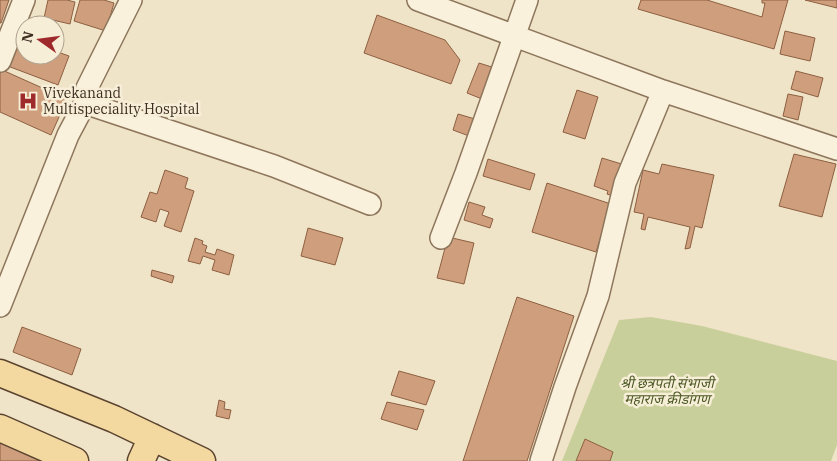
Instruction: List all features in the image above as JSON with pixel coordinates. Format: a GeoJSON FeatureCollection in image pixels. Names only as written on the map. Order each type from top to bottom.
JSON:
{"type":"FeatureCollection","features":[{"type":"Feature","properties":{"kind":"main road"},"geometry":{"type":"LineString","coordinates":[[0,373],[114,419],[202,461]]}},
{"type":"Feature","properties":{"kind":"main road"},"geometry":{"type":"LineString","coordinates":[[0,428],[75,461]]}},
{"type":"Feature","properties":{"kind":"main road"},"geometry":{"type":"LineString","coordinates":[[141,461],[152,437]]}},
{"type":"Feature","properties":{"kind":"street"},"geometry":{"type":"LineString","coordinates":[[0,61],[24,0]]}},
{"type":"Feature","properties":{"kind":"street"},"geometry":{"type":"LineString","coordinates":[[0,306],[68,135],[85,102],[87,88],[131,0]]}},
{"type":"Feature","properties":{"kind":"street"},"geometry":{"type":"LineString","coordinates":[[418,0],[663,91],[837,150]]}},
{"type":"Feature","properties":{"kind":"street"},"geometry":{"type":"LineString","coordinates":[[441,238],[527,0]]}},
{"type":"Feature","properties":{"kind":"street"},"geometry":{"type":"LineString","coordinates":[[541,461],[598,296],[625,183],[663,91]]}},
{"type":"Feature","properties":{"kind":"street"},"geometry":{"type":"LineString","coordinates":[[85,102],[274,166],[370,204]]}},
{"type":"Feature","properties":{"kind":"green space","name":"श्री छत्रपती संभाजी महाराज क्रीडांगण"},"geometry":{"type":"Polygon","coordinates":[[[651,317],[702,326],[837,361],[837,445],[831,461],[562,461],[619,320],[651,317]]]}},
{"type":"Feature","properties":{"kind":"building"},"geometry":{"type":"Polygon","coordinates":[[[0,0],[9,0],[1,23],[0,23],[0,0]]]}},
{"type":"Feature","properties":{"kind":"building"},"geometry":{"type":"Polygon","coordinates":[[[48,0],[75,2],[70,24],[65,23],[65,15],[45,15],[48,0]]]}},
{"type":"Feature","properties":{"kind":"building"},"geometry":{"type":"Polygon","coordinates":[[[80,0],[104,0],[114,3],[106,31],[74,21],[80,0]]]}},
{"type":"Feature","properties":{"kind":"building"},"geometry":{"type":"Polygon","coordinates":[[[641,0],[707,0],[762,17],[765,3],[762,3],[762,0],[788,0],[774,49],[638,9],[641,0]]]}},
{"type":"Feature","properties":{"kind":"building"},"geometry":{"type":"Polygon","coordinates":[[[805,0],[837,0],[837,8],[805,0]]]}},
{"type":"Feature","properties":{"kind":"building"},"geometry":{"type":"Polygon","coordinates":[[[377,15],[445,40],[460,60],[451,84],[364,53],[377,15]]]}},
{"type":"Feature","properties":{"kind":"building"},"geometry":{"type":"Polygon","coordinates":[[[785,31],[815,38],[810,61],[780,54],[785,31]]]}},
{"type":"Feature","properties":{"kind":"building"},"geometry":{"type":"Polygon","coordinates":[[[15,38],[15,65],[65,65],[65,55],[69,56],[58,85],[5,65],[15,38]]]}},
{"type":"Feature","properties":{"kind":"building"},"geometry":{"type":"Polygon","coordinates":[[[479,63],[495,68],[482,99],[467,93],[479,63]]]}},
{"type":"Feature","properties":{"kind":"building"},"geometry":{"type":"Polygon","coordinates":[[[0,69],[67,99],[51,135],[0,112],[0,69]]]}},
{"type":"Feature","properties":{"kind":"building"},"geometry":{"type":"Polygon","coordinates":[[[796,71],[823,78],[818,97],[791,89],[796,71]]]}},
{"type":"Feature","properties":{"kind":"building"},"geometry":{"type":"Polygon","coordinates":[[[577,90],[598,97],[585,139],[563,132],[577,90]]]}},
{"type":"Feature","properties":{"kind":"building"},"geometry":{"type":"Polygon","coordinates":[[[788,94],[803,97],[798,120],[783,116],[788,94]]]}},
{"type":"Feature","properties":{"kind":"building"},"geometry":{"type":"Polygon","coordinates":[[[458,114],[475,119],[469,136],[453,130],[458,114]]]}},
{"type":"Feature","properties":{"kind":"building"},"geometry":{"type":"Polygon","coordinates":[[[794,154],[836,164],[822,217],[779,206],[794,154]]]}},
{"type":"Feature","properties":{"kind":"building"},"geometry":{"type":"Polygon","coordinates":[[[602,158],[628,166],[618,198],[607,194],[608,191],[594,186],[602,158]]]}},
{"type":"Feature","properties":{"kind":"building"},"geometry":{"type":"Polygon","coordinates":[[[488,159],[535,174],[530,190],[483,176],[488,159]]]}},
{"type":"Feature","properties":{"kind":"building"},"geometry":{"type":"Polygon","coordinates":[[[662,164],[714,175],[702,228],[695,226],[690,248],[685,249],[690,227],[648,217],[645,230],[641,229],[644,214],[634,212],[643,170],[659,174],[662,164]]]}},
{"type":"Feature","properties":{"kind":"building"},"geometry":{"type":"Polygon","coordinates":[[[165,170],[188,178],[185,188],[194,191],[181,232],[164,226],[169,212],[160,209],[156,222],[141,217],[150,192],[157,194],[165,170]]]}},
{"type":"Feature","properties":{"kind":"building"},"geometry":{"type":"Polygon","coordinates":[[[547,183],[611,204],[596,252],[532,232],[547,183]]]}},
{"type":"Feature","properties":{"kind":"building"},"geometry":{"type":"Polygon","coordinates":[[[469,202],[485,207],[482,215],[493,219],[490,228],[464,220],[469,202]]]}},
{"type":"Feature","properties":{"kind":"building"},"geometry":{"type":"Polygon","coordinates":[[[308,228],[343,238],[335,265],[301,256],[308,228]]]}},
{"type":"Feature","properties":{"kind":"building"},"geometry":{"type":"Polygon","coordinates":[[[448,237],[474,243],[464,284],[437,278],[448,237]]]}},
{"type":"Feature","properties":{"kind":"building"},"geometry":{"type":"Polygon","coordinates":[[[195,238],[203,241],[202,244],[207,246],[205,252],[215,255],[217,249],[234,255],[229,275],[212,270],[215,260],[203,256],[200,264],[188,261],[195,238]]]}},
{"type":"Feature","properties":{"kind":"building"},"geometry":{"type":"Polygon","coordinates":[[[152,270],[174,276],[172,283],[151,276],[152,270]]]}},
{"type":"Feature","properties":{"kind":"building"},"geometry":{"type":"Polygon","coordinates":[[[517,297],[574,316],[527,461],[463,461],[517,297]]]}},
{"type":"Feature","properties":{"kind":"building"},"geometry":{"type":"Polygon","coordinates":[[[22,327],[81,349],[72,375],[13,352],[22,327]]]}},
{"type":"Feature","properties":{"kind":"building"},"geometry":{"type":"Polygon","coordinates":[[[399,371],[435,381],[426,405],[391,395],[399,371]]]}},
{"type":"Feature","properties":{"kind":"building"},"geometry":{"type":"Polygon","coordinates":[[[219,400],[225,402],[224,409],[231,410],[229,419],[216,416],[219,400]]]}},
{"type":"Feature","properties":{"kind":"building"},"geometry":{"type":"Polygon","coordinates":[[[387,402],[424,410],[417,430],[381,419],[387,402]]]}},
{"type":"Feature","properties":{"kind":"building"},"geometry":{"type":"Polygon","coordinates":[[[585,439],[613,452],[610,461],[576,461],[585,439]]]}},
{"type":"Feature","properties":{"kind":"building"},"geometry":{"type":"Polygon","coordinates":[[[0,441],[47,461],[0,461],[0,441]]]}},
{"type":"Feature","properties":{"kind":"place","name":"Vivekanand Multispeciality Hospital"},"geometry":{"type":"Point","coordinates":[28,101]}}]}
